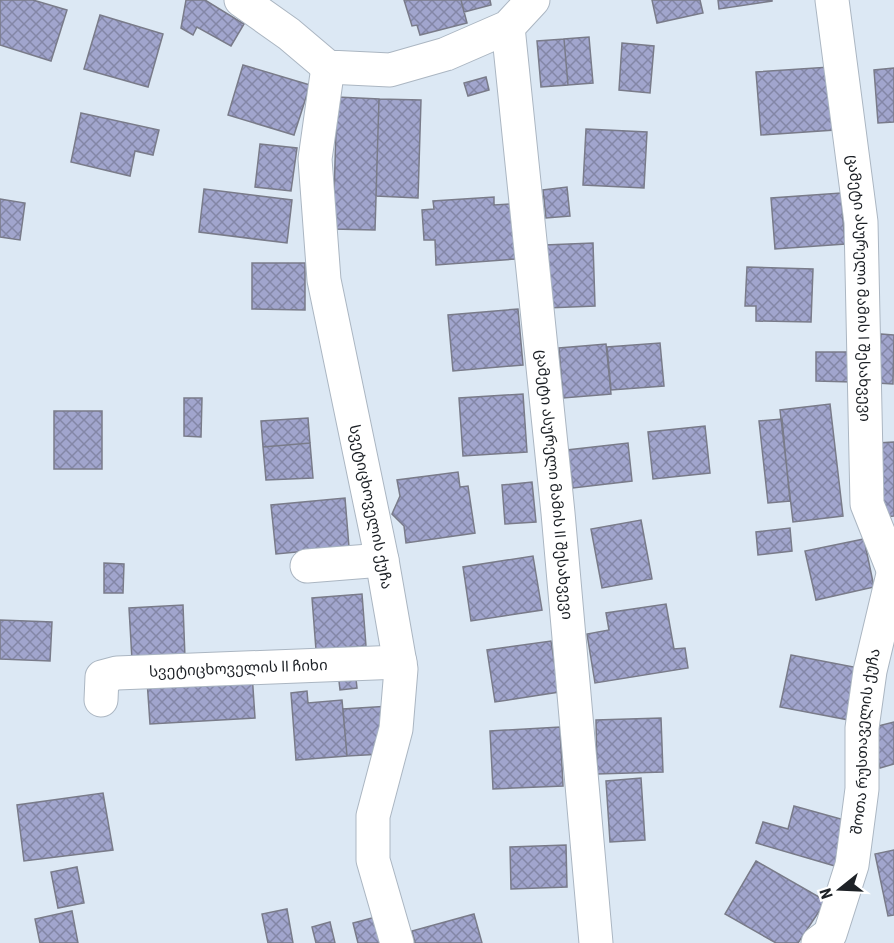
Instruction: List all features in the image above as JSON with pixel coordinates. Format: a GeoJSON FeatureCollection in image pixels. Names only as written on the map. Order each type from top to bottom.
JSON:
{"type":"FeatureCollection","features":[{"type":"Feature","properties":{"kind":"street"},"geometry":{"type":"LineString","coordinates":[[241,0],[290,34],[328,67],[390,70],[446,54],[508,27],[533,0]]}},
{"type":"Feature","properties":{"kind":"street"},"geometry":{"type":"LineString","coordinates":[[279,0],[290,34]]}},
{"type":"Feature","properties":{"kind":"street","name":"ცამეტი ასურელი მამის I შესახვევი"},"geometry":{"type":"LineString","coordinates":[[832,0],[861,222],[867,504],[894,571]]}},
{"type":"Feature","properties":{"kind":"street","name":"ცამეტი ასურელი მამის II შესახვევი"},"geometry":{"type":"LineString","coordinates":[[508,27],[558,513],[596,943]]}},
{"type":"Feature","properties":{"kind":"street","name":"სვეტიცხოველის ქუჩა"},"geometry":{"type":"LineString","coordinates":[[328,67],[315,159],[324,280],[382,560],[400,662],[396,729],[372,816],[374,860],[397,943]]}},
{"type":"Feature","properties":{"kind":"street"},"geometry":{"type":"LineString","coordinates":[[308,566],[382,560]]}},
{"type":"Feature","properties":{"kind":"street","name":"შოთა რუსთაველის ქუჩა"},"geometry":{"type":"LineString","coordinates":[[818,943],[830,934],[852,865],[862,789],[862,728],[870,671],[894,571]]}},
{"type":"Feature","properties":{"kind":"street","name":"სვეტიცხოველის II ჩიხი"},"geometry":{"type":"LineString","coordinates":[[101,700],[102,677],[117,673],[400,662]]}},
{"type":"Feature","properties":{"kind":"building"},"geometry":{"type":"Polygon","coordinates":[[[0,0],[33,0],[67,10],[51,61],[0,45],[0,0]]]}},
{"type":"Feature","properties":{"kind":"building"},"geometry":{"type":"Polygon","coordinates":[[[186,0],[205,0],[244,24],[231,46],[197,27],[193,35],[181,28],[186,0]]]}},
{"type":"Feature","properties":{"kind":"building"},"geometry":{"type":"Polygon","coordinates":[[[404,0],[461,0],[467,23],[420,35],[417,25],[412,26],[404,0]]]}},
{"type":"Feature","properties":{"kind":"building"},"geometry":{"type":"Polygon","coordinates":[[[461,0],[490,0],[491,5],[464,12],[461,0]]]}},
{"type":"Feature","properties":{"kind":"building"},"geometry":{"type":"Polygon","coordinates":[[[652,0],[700,0],[703,13],[657,23],[652,0]]]}},
{"type":"Feature","properties":{"kind":"building"},"geometry":{"type":"Polygon","coordinates":[[[718,0],[772,0],[772,1],[719,9],[718,0]]]}},
{"type":"Feature","properties":{"kind":"building"},"geometry":{"type":"Polygon","coordinates":[[[100,15],[163,34],[148,87],[84,69],[100,15]]]}},
{"type":"Feature","properties":{"kind":"building"},"geometry":{"type":"Polygon","coordinates":[[[589,37],[593,83],[568,85],[564,39],[589,37]]]}},
{"type":"Feature","properties":{"kind":"building"},"geometry":{"type":"Polygon","coordinates":[[[564,39],[568,85],[541,87],[537,41],[564,39]]]}},
{"type":"Feature","properties":{"kind":"building"},"geometry":{"type":"Polygon","coordinates":[[[622,43],[654,46],[650,93],[619,90],[622,43]]]}},
{"type":"Feature","properties":{"kind":"building"},"geometry":{"type":"Polygon","coordinates":[[[243,65],[310,85],[294,135],[228,115],[243,65]]]}},
{"type":"Feature","properties":{"kind":"building"},"geometry":{"type":"Polygon","coordinates":[[[830,67],[835,130],[761,135],[756,72],[830,67]]]}},
{"type":"Feature","properties":{"kind":"building"},"geometry":{"type":"Polygon","coordinates":[[[894,68],[894,122],[878,123],[874,70],[894,68]]]}},
{"type":"Feature","properties":{"kind":"building"},"geometry":{"type":"Polygon","coordinates":[[[486,77],[489,90],[468,96],[464,83],[486,77]]]}},
{"type":"Feature","properties":{"kind":"building"},"geometry":{"type":"Polygon","coordinates":[[[337,97],[379,99],[375,230],[333,229],[337,97]]]}},
{"type":"Feature","properties":{"kind":"building"},"geometry":{"type":"Polygon","coordinates":[[[379,99],[421,100],[418,198],[376,196],[379,99]]]}},
{"type":"Feature","properties":{"kind":"building"},"geometry":{"type":"Polygon","coordinates":[[[81,113],[159,130],[153,155],[135,151],[130,176],[71,162],[81,113]]]}},
{"type":"Feature","properties":{"kind":"building"},"geometry":{"type":"Polygon","coordinates":[[[586,129],[647,132],[644,188],[583,185],[586,129]]]}},
{"type":"Feature","properties":{"kind":"building"},"geometry":{"type":"Polygon","coordinates":[[[260,144],[297,148],[291,191],[255,187],[260,144]]]}},
{"type":"Feature","properties":{"kind":"building"},"geometry":{"type":"Polygon","coordinates":[[[567,187],[570,216],[546,218],[543,190],[567,187]]]}},
{"type":"Feature","properties":{"kind":"building"},"geometry":{"type":"Polygon","coordinates":[[[204,189],[292,200],[287,243],[199,232],[204,189]]]}},
{"type":"Feature","properties":{"kind":"building"},"geometry":{"type":"Polygon","coordinates":[[[841,193],[845,244],[775,249],[771,198],[841,193]]]}},
{"type":"Feature","properties":{"kind":"building"},"geometry":{"type":"Polygon","coordinates":[[[494,197],[494,205],[512,204],[515,259],[436,265],[435,240],[424,240],[422,210],[434,209],[433,201],[494,197]]]}},
{"type":"Feature","properties":{"kind":"building"},"geometry":{"type":"Polygon","coordinates":[[[0,199],[25,203],[20,240],[0,237],[0,199]]]}},
{"type":"Feature","properties":{"kind":"building"},"geometry":{"type":"Polygon","coordinates":[[[593,243],[595,306],[547,308],[545,245],[593,243]]]}},
{"type":"Feature","properties":{"kind":"building"},"geometry":{"type":"Polygon","coordinates":[[[252,263],[305,263],[305,310],[252,309],[252,263]]]}},
{"type":"Feature","properties":{"kind":"building"},"geometry":{"type":"Polygon","coordinates":[[[747,267],[813,269],[811,322],[756,321],[756,306],[745,306],[747,267]]]}},
{"type":"Feature","properties":{"kind":"building"},"geometry":{"type":"Polygon","coordinates":[[[518,309],[523,365],[453,371],[448,315],[518,309]]]}},
{"type":"Feature","properties":{"kind":"building"},"geometry":{"type":"Polygon","coordinates":[[[881,334],[894,335],[893,384],[877,383],[881,334]]]}},
{"type":"Feature","properties":{"kind":"building"},"geometry":{"type":"Polygon","coordinates":[[[660,343],[664,386],[611,390],[607,347],[660,343]]]}},
{"type":"Feature","properties":{"kind":"building"},"geometry":{"type":"Polygon","coordinates":[[[606,344],[611,394],[563,398],[559,348],[606,344]]]}},
{"type":"Feature","properties":{"kind":"building"},"geometry":{"type":"Polygon","coordinates":[[[816,352],[852,352],[852,382],[816,381],[816,352]]]}},
{"type":"Feature","properties":{"kind":"building"},"geometry":{"type":"Polygon","coordinates":[[[523,394],[527,452],[463,456],[459,398],[523,394]]]}},
{"type":"Feature","properties":{"kind":"building"},"geometry":{"type":"Polygon","coordinates":[[[184,398],[202,398],[201,437],[184,436],[184,398]]]}},
{"type":"Feature","properties":{"kind":"building"},"geometry":{"type":"Polygon","coordinates":[[[830,404],[843,516],[793,522],[780,410],[830,404]]]}},
{"type":"Feature","properties":{"kind":"building"},"geometry":{"type":"Polygon","coordinates":[[[54,411],[102,411],[102,469],[54,469],[54,411]]]}},
{"type":"Feature","properties":{"kind":"building"},"geometry":{"type":"Polygon","coordinates":[[[308,418],[310,443],[263,447],[261,421],[308,418]]]}},
{"type":"Feature","properties":{"kind":"building"},"geometry":{"type":"Polygon","coordinates":[[[782,419],[790,501],[768,503],[759,421],[782,419]]]}},
{"type":"Feature","properties":{"kind":"building"},"geometry":{"type":"Polygon","coordinates":[[[705,426],[710,473],[653,479],[648,432],[705,426]]]}},
{"type":"Feature","properties":{"kind":"building"},"geometry":{"type":"Polygon","coordinates":[[[894,442],[894,516],[883,517],[877,443],[894,442]]]}},
{"type":"Feature","properties":{"kind":"building"},"geometry":{"type":"Polygon","coordinates":[[[310,443],[313,478],[266,480],[263,447],[310,443]]]}},
{"type":"Feature","properties":{"kind":"building"},"geometry":{"type":"Polygon","coordinates":[[[628,443],[632,481],[573,488],[567,450],[628,443]]]}},
{"type":"Feature","properties":{"kind":"building"},"geometry":{"type":"Polygon","coordinates":[[[458,472],[460,487],[468,486],[475,533],[406,543],[404,526],[392,514],[400,496],[397,480],[458,472]]]}},
{"type":"Feature","properties":{"kind":"building"},"geometry":{"type":"Polygon","coordinates":[[[532,482],[536,522],[505,524],[502,485],[532,482]]]}},
{"type":"Feature","properties":{"kind":"building"},"geometry":{"type":"Polygon","coordinates":[[[345,498],[349,547],[276,554],[271,505],[345,498]]]}},
{"type":"Feature","properties":{"kind":"building"},"geometry":{"type":"Polygon","coordinates":[[[641,520],[652,579],[602,588],[591,529],[641,520]]]}},
{"type":"Feature","properties":{"kind":"building"},"geometry":{"type":"Polygon","coordinates":[[[790,528],[792,551],[758,555],[756,532],[790,528]]]}},
{"type":"Feature","properties":{"kind":"building"},"geometry":{"type":"Polygon","coordinates":[[[864,539],[874,587],[816,600],[805,551],[864,539]]]}},
{"type":"Feature","properties":{"kind":"building"},"geometry":{"type":"Polygon","coordinates":[[[533,556],[542,610],[471,621],[463,567],[533,556]]]}},
{"type":"Feature","properties":{"kind":"building"},"geometry":{"type":"Polygon","coordinates":[[[104,563],[124,564],[123,593],[104,593],[104,563]]]}},
{"type":"Feature","properties":{"kind":"building"},"geometry":{"type":"Polygon","coordinates":[[[362,594],[366,646],[316,650],[312,598],[362,594]]]}},
{"type":"Feature","properties":{"kind":"building"},"geometry":{"type":"Polygon","coordinates":[[[666,604],[674,649],[685,648],[688,668],[595,683],[587,634],[609,630],[606,613],[666,604]]]}},
{"type":"Feature","properties":{"kind":"building"},"geometry":{"type":"Polygon","coordinates":[[[183,605],[185,658],[132,660],[129,608],[183,605]]]}},
{"type":"Feature","properties":{"kind":"building"},"geometry":{"type":"Polygon","coordinates":[[[0,620],[52,622],[50,661],[0,659],[0,620]]]}},
{"type":"Feature","properties":{"kind":"building"},"geometry":{"type":"Polygon","coordinates":[[[551,641],[559,692],[495,702],[487,650],[551,641]]]}},
{"type":"Feature","properties":{"kind":"building"},"geometry":{"type":"Polygon","coordinates":[[[791,655],[859,668],[849,720],[780,707],[791,655]]]}},
{"type":"Feature","properties":{"kind":"building"},"geometry":{"type":"Polygon","coordinates":[[[355,670],[357,688],[340,690],[338,672],[355,670]]]}},
{"type":"Feature","properties":{"kind":"building"},"geometry":{"type":"Polygon","coordinates":[[[252,673],[255,718],[150,724],[147,680],[252,673]]]}},
{"type":"Feature","properties":{"kind":"building"},"geometry":{"type":"Polygon","coordinates":[[[307,691],[308,703],[342,700],[347,756],[296,760],[291,693],[307,691]]]}},
{"type":"Feature","properties":{"kind":"building"},"geometry":{"type":"Polygon","coordinates":[[[390,706],[383,754],[347,756],[343,709],[390,706]]]}},
{"type":"Feature","properties":{"kind":"building"},"geometry":{"type":"Polygon","coordinates":[[[661,718],[663,772],[597,774],[596,720],[661,718]]]}},
{"type":"Feature","properties":{"kind":"building"},"geometry":{"type":"Polygon","coordinates":[[[894,722],[894,764],[880,768],[870,728],[894,722]]]}},
{"type":"Feature","properties":{"kind":"building"},"geometry":{"type":"Polygon","coordinates":[[[560,727],[563,786],[493,789],[490,731],[560,727]]]}},
{"type":"Feature","properties":{"kind":"building"},"geometry":{"type":"Polygon","coordinates":[[[641,778],[645,840],[610,842],[606,781],[641,778]]]}},
{"type":"Feature","properties":{"kind":"building"},"geometry":{"type":"Polygon","coordinates":[[[103,793],[113,850],[24,861],[17,805],[103,793]]]}},
{"type":"Feature","properties":{"kind":"building"},"geometry":{"type":"Polygon","coordinates":[[[794,806],[848,821],[835,866],[756,843],[763,822],[788,829],[794,806]]]}},
{"type":"Feature","properties":{"kind":"building"},"geometry":{"type":"Polygon","coordinates":[[[566,845],[567,887],[511,889],[510,847],[566,845]]]}},
{"type":"Feature","properties":{"kind":"building"},"geometry":{"type":"Polygon","coordinates":[[[894,850],[894,915],[888,916],[875,854],[894,850]]]}},
{"type":"Feature","properties":{"kind":"building"},"geometry":{"type":"Polygon","coordinates":[[[756,861],[826,901],[798,943],[776,943],[725,914],[756,861]]]}},
{"type":"Feature","properties":{"kind":"building"},"geometry":{"type":"Polygon","coordinates":[[[77,867],[84,903],[58,908],[51,872],[77,867]]]}},
{"type":"Feature","properties":{"kind":"building"},"geometry":{"type":"Polygon","coordinates":[[[287,909],[293,943],[268,943],[262,914],[287,909]]]}},
{"type":"Feature","properties":{"kind":"building"},"geometry":{"type":"Polygon","coordinates":[[[72,911],[78,943],[40,943],[35,919],[72,911]]]}},
{"type":"Feature","properties":{"kind":"building"},"geometry":{"type":"Polygon","coordinates":[[[474,914],[482,943],[415,943],[412,931],[474,914]]]}},
{"type":"Feature","properties":{"kind":"building"},"geometry":{"type":"Polygon","coordinates":[[[376,917],[383,943],[358,943],[353,923],[376,917]]]}},
{"type":"Feature","properties":{"kind":"building"},"geometry":{"type":"Polygon","coordinates":[[[330,922],[335,943],[316,943],[312,927],[330,922]]]}}]}
